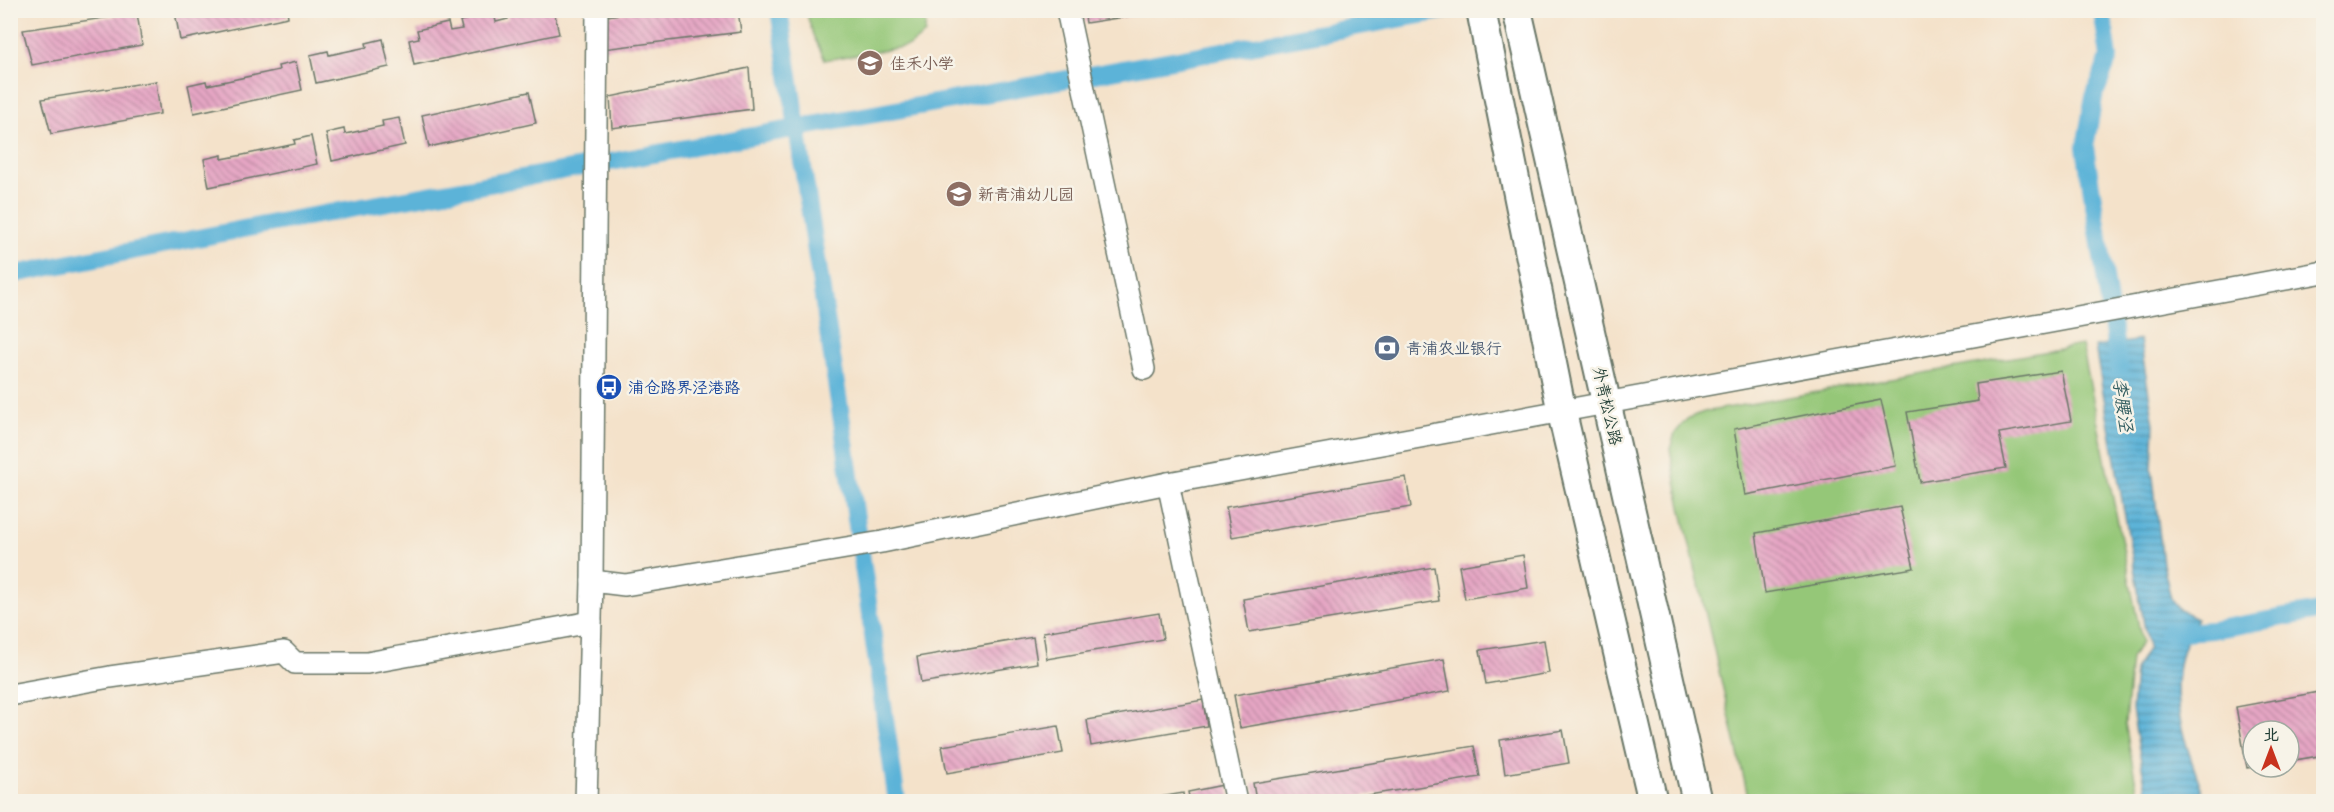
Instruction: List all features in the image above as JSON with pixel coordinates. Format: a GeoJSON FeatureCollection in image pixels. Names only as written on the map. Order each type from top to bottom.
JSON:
{"type":"FeatureCollection","features":[{"type":"Feature","properties":{"kind":"main road"},"geometry":{"type":"LineString","coordinates":[[1481,10],[1562,412],[1653,801]]}},
{"type":"Feature","properties":{"kind":"main road","name":"外青松公路"},"geometry":{"type":"LineString","coordinates":[[1519,19],[1697,801]]}},
{"type":"Feature","properties":{"kind":"street"},"geometry":{"type":"LineString","coordinates":[[586,801],[591,622],[597,10]]}},
{"type":"Feature","properties":{"kind":"street"},"geometry":{"type":"LineString","coordinates":[[1067,10],[1144,369]]}},
{"type":"Feature","properties":{"kind":"street"},"geometry":{"type":"LineString","coordinates":[[591,581],[625,585],[882,542],[1168,483],[2324,272]]}},
{"type":"Feature","properties":{"kind":"street"},"geometry":{"type":"LineString","coordinates":[[1168,483],[1236,801]]}},
{"type":"Feature","properties":{"kind":"street"},"geometry":{"type":"LineString","coordinates":[[10,694],[284,652],[295,663],[367,663],[591,622]]}},
{"type":"Feature","properties":{"kind":"green space"},"geometry":{"type":"Polygon","coordinates":[[[806,11],[926,11],[925,34],[909,46],[825,60],[813,35],[806,11]]]}},
{"type":"Feature","properties":{"kind":"green space"},"geometry":{"type":"Polygon","coordinates":[[[2082,345],[2142,642],[2131,658],[2125,723],[2139,801],[1749,801],[1681,507],[1670,449],[1675,433],[1688,418],[1704,412],[2082,345]]]}},
{"type":"Feature","properties":{"kind":"water"},"geometry":{"type":"Polygon","coordinates":[[[2140,340],[2154,424],[2152,469],[2163,564],[2171,599],[2178,609],[2197,618],[2182,652],[2177,691],[2187,747],[2206,801],[2148,801],[2132,710],[2135,670],[2148,647],[2095,347],[2140,340]]]}},
{"type":"Feature","properties":{"kind":"building"},"geometry":{"type":"Polygon","coordinates":[[[193,10],[194,13],[203,10],[287,10],[288,17],[180,40],[175,12],[193,10]]]}},
{"type":"Feature","properties":{"kind":"building"},"geometry":{"type":"Polygon","coordinates":[[[506,10],[554,10],[559,34],[414,65],[409,40],[419,38],[417,30],[448,23],[450,31],[462,29],[460,21],[494,13],[496,22],[508,19],[506,10]]]}},
{"type":"Feature","properties":{"kind":"building"},"geometry":{"type":"Polygon","coordinates":[[[641,10],[738,10],[741,32],[603,49],[602,17],[641,10]]]}},
{"type":"Feature","properties":{"kind":"building"},"geometry":{"type":"Polygon","coordinates":[[[1084,10],[1156,10],[1156,12],[1086,23],[1084,10]]]}},
{"type":"Feature","properties":{"kind":"building"},"geometry":{"type":"Polygon","coordinates":[[[137,13],[142,45],[32,65],[23,30],[137,13]]]}},
{"type":"Feature","properties":{"kind":"building"},"geometry":{"type":"Polygon","coordinates":[[[383,39],[389,67],[316,83],[310,55],[328,51],[329,55],[367,47],[366,43],[383,39]]]}},
{"type":"Feature","properties":{"kind":"building"},"geometry":{"type":"Polygon","coordinates":[[[10,45],[16,77],[10,78],[10,45]]]}},
{"type":"Feature","properties":{"kind":"building"},"geometry":{"type":"Polygon","coordinates":[[[296,62],[302,90],[194,113],[188,85],[206,81],[207,85],[279,70],[278,66],[296,62]]]}},
{"type":"Feature","properties":{"kind":"building"},"geometry":{"type":"Polygon","coordinates":[[[749,68],[752,109],[612,128],[610,97],[749,68]]]}},
{"type":"Feature","properties":{"kind":"building"},"geometry":{"type":"Polygon","coordinates":[[[156,81],[160,114],[51,134],[42,99],[156,81]]]}},
{"type":"Feature","properties":{"kind":"building"},"geometry":{"type":"Polygon","coordinates":[[[529,92],[536,123],[429,147],[422,115],[529,92]]]}},
{"type":"Feature","properties":{"kind":"building"},"geometry":{"type":"Polygon","coordinates":[[[399,118],[405,145],[332,161],[326,133],[344,129],[345,134],[383,126],[382,121],[399,118]]]}},
{"type":"Feature","properties":{"kind":"building"},"geometry":{"type":"Polygon","coordinates":[[[311,136],[317,164],[209,187],[204,159],[222,155],[222,159],[295,144],[294,140],[311,136]]]}},
{"type":"Feature","properties":{"kind":"building"},"geometry":{"type":"Polygon","coordinates":[[[2061,371],[2071,421],[1999,433],[2006,468],[1920,482],[1907,412],[1978,401],[1976,384],[2061,371]]]}},
{"type":"Feature","properties":{"kind":"building"},"geometry":{"type":"Polygon","coordinates":[[[1881,400],[1896,466],[1745,495],[1734,429],[1881,400]]]}},
{"type":"Feature","properties":{"kind":"building"},"geometry":{"type":"Polygon","coordinates":[[[1406,477],[1411,507],[1232,537],[1226,507],[1406,477]]]}},
{"type":"Feature","properties":{"kind":"building"},"geometry":{"type":"Polygon","coordinates":[[[1900,507],[1914,568],[1765,593],[1756,533],[1900,507]]]}},
{"type":"Feature","properties":{"kind":"building"},"geometry":{"type":"Polygon","coordinates":[[[1523,555],[1528,588],[1465,599],[1459,566],[1523,555]]]}},
{"type":"Feature","properties":{"kind":"building"},"geometry":{"type":"Polygon","coordinates":[[[1434,567],[1439,601],[1249,632],[1243,599],[1434,567]]]}},
{"type":"Feature","properties":{"kind":"building"},"geometry":{"type":"Polygon","coordinates":[[[1159,613],[1163,639],[1047,659],[1043,632],[1159,613]]]}},
{"type":"Feature","properties":{"kind":"building"},"geometry":{"type":"Polygon","coordinates":[[[1033,637],[1037,663],[921,683],[917,657],[1033,637]]]}},
{"type":"Feature","properties":{"kind":"building"},"geometry":{"type":"Polygon","coordinates":[[[1544,640],[1549,673],[1486,684],[1480,650],[1544,640]]]}},
{"type":"Feature","properties":{"kind":"building"},"geometry":{"type":"Polygon","coordinates":[[[1444,659],[1450,691],[1240,728],[1234,695],[1444,659]]]}},
{"type":"Feature","properties":{"kind":"building"},"geometry":{"type":"Polygon","coordinates":[[[2324,691],[2324,755],[2301,759],[2301,719],[2241,719],[2241,735],[2236,707],[2324,691]]]}},
{"type":"Feature","properties":{"kind":"building"},"geometry":{"type":"Polygon","coordinates":[[[1203,700],[1207,726],[1091,746],[1087,720],[1203,700]]]}},
{"type":"Feature","properties":{"kind":"building"},"geometry":{"type":"Polygon","coordinates":[[[1058,726],[1063,753],[947,773],[942,746],[1058,726]]]}},
{"type":"Feature","properties":{"kind":"building"},"geometry":{"type":"Polygon","coordinates":[[[1563,730],[1569,763],[1505,774],[1500,740],[1563,730]]]}},
{"type":"Feature","properties":{"kind":"building"},"geometry":{"type":"Polygon","coordinates":[[[1474,746],[1480,777],[1332,801],[1256,801],[1253,783],[1474,746]]]}},
{"type":"Feature","properties":{"kind":"building"},"geometry":{"type":"Polygon","coordinates":[[[1228,784],[1231,801],[1190,801],[1188,792],[1228,784]]]}},
{"type":"Feature","properties":{"kind":"building"},"geometry":{"type":"Polygon","coordinates":[[[1183,793],[1184,801],[1143,801],[1143,800],[1183,793]]]}},
{"type":"Feature","properties":{"kind":"waterway"},"geometry":{"type":"LineString","coordinates":[[779,10],[897,802]]}},
{"type":"Feature","properties":{"kind":"waterway"},"geometry":{"type":"LineString","coordinates":[[10,275],[279,222],[1448,10]]}},
{"type":"Feature","properties":{"kind":"waterway","name":"李腰泾"},"geometry":{"type":"LineString","coordinates":[[2102,10],[2109,57],[2094,97],[2085,147],[2119,368]]}},
{"type":"Feature","properties":{"kind":"waterway"},"geometry":{"type":"LineString","coordinates":[[2168,633],[2212,630],[2324,610]]}},
{"type":"Feature","properties":{"kind":"place","name":"佳禾小学"},"geometry":{"type":"Point","coordinates":[870,63]}},
{"type":"Feature","properties":{"kind":"place","name":"新青浦幼儿园"},"geometry":{"type":"Point","coordinates":[959,194]}},
{"type":"Feature","properties":{"kind":"place","name":"青浦农业银行"},"geometry":{"type":"Point","coordinates":[1387,348]}},
{"type":"Feature","properties":{"kind":"place","name":"浦仓路界泾港路"},"geometry":{"type":"Point","coordinates":[609,387]}}]}
